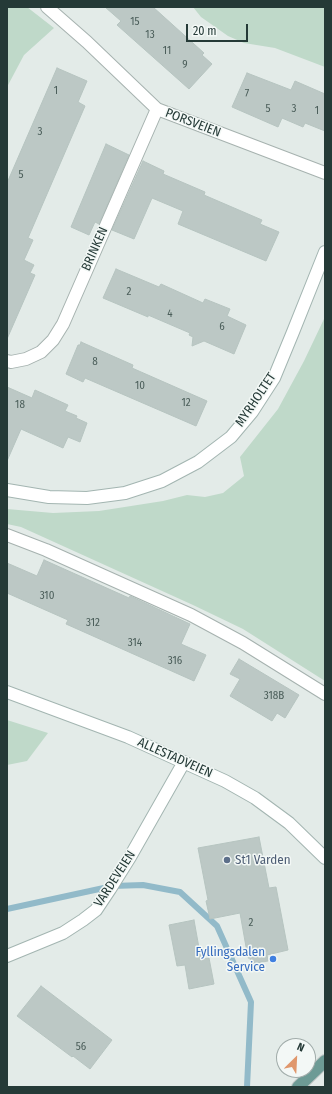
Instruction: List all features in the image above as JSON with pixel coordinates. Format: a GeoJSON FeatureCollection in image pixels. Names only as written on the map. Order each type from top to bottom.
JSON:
{"type":"FeatureCollection","features":[{"type":"Feature","properties":{"kind":"main road","name":"PORSVEIEN"},"geometry":{"type":"LineString","coordinates":[[47,7],[88,42],[157,109],[325,173]]}},
{"type":"Feature","properties":{"kind":"main road","name":"BRINKEN"},"geometry":{"type":"LineString","coordinates":[[7,361],[11,362],[26,359],[41,352],[53,340],[63,324],[157,109]]}},
{"type":"Feature","properties":{"kind":"main road","name":"MYRHOLTET"},"geometry":{"type":"LineString","coordinates":[[7,490],[49,497],[87,498],[125,493],[162,481],[198,462],[230,437],[252,412],[274,378],[325,252]]}},
{"type":"Feature","properties":{"kind":"main road"},"geometry":{"type":"LineString","coordinates":[[7,535],[46,550],[190,615],[243,643],[325,694]]}},
{"type":"Feature","properties":{"kind":"main road","name":"ALLESTADVEIEN"},"geometry":{"type":"LineString","coordinates":[[7,692],[128,737],[225,781],[255,798],[288,823],[325,858]]}},
{"type":"Feature","properties":{"kind":"main road","name":"VARDEVEIEN"},"geometry":{"type":"LineString","coordinates":[[7,956],[63,933],[96,910],[130,858],[184,762]]}},
{"type":"Feature","properties":{"kind":"main road"},"geometry":{"type":"LineString","coordinates":[[298,1087],[325,1061]]}},
{"type":"Feature","properties":{"kind":"green space"},"geometry":{"type":"Polygon","coordinates":[[[7,7],[27,7],[54,28],[24,55],[7,87],[7,7]]]}},
{"type":"Feature","properties":{"kind":"green space"},"geometry":{"type":"Polygon","coordinates":[[[193,7],[325,7],[325,67],[275,48],[244,43],[228,36],[201,17],[193,7]]]}},
{"type":"Feature","properties":{"kind":"green space"},"geometry":{"type":"Polygon","coordinates":[[[324,319],[325,681],[243,629],[21,527],[7,524],[7,509],[53,513],[99,511],[163,501],[187,495],[205,497],[223,493],[244,476],[240,457],[278,409],[304,361],[324,319]]]}},
{"type":"Feature","properties":{"kind":"green space"},"geometry":{"type":"Polygon","coordinates":[[[7,720],[48,733],[27,761],[7,765],[7,720]]]}},
{"type":"Feature","properties":{"kind":"building"},"geometry":{"type":"Polygon","coordinates":[[[105,7],[153,7],[204,53],[202,55],[212,64],[189,89],[117,25],[121,21],[105,7]]]}},
{"type":"Feature","properties":{"kind":"building"},"geometry":{"type":"Polygon","coordinates":[[[57,68],[87,81],[78,102],[85,106],[28,238],[33,240],[24,260],[34,265],[30,273],[35,275],[7,339],[7,183],[57,68]]]}},
{"type":"Feature","properties":{"kind":"building"},"geometry":{"type":"Polygon","coordinates":[[[247,73],[291,90],[295,81],[325,94],[325,131],[305,123],[303,127],[282,118],[278,127],[232,107],[247,73]]]}},
{"type":"Feature","properties":{"kind":"building"},"geometry":{"type":"Polygon","coordinates":[[[106,144],[129,155],[99,224],[95,222],[89,235],[71,227],[106,144]]]}},
{"type":"Feature","properties":{"kind":"building"},"geometry":{"type":"Polygon","coordinates":[[[143,161],[164,171],[163,174],[205,192],[204,195],[262,220],[260,224],[279,232],[266,261],[178,224],[183,211],[152,198],[134,239],[112,230],[143,161]]]}},
{"type":"Feature","properties":{"kind":"building"},"geometry":{"type":"Polygon","coordinates":[[[116,269],[159,287],[161,284],[203,303],[205,299],[230,309],[227,316],[246,325],[234,354],[204,341],[192,346],[193,337],[189,335],[190,333],[103,298],[116,269]]]}},
{"type":"Feature","properties":{"kind":"building"},"geometry":{"type":"Polygon","coordinates":[[[81,342],[133,365],[132,368],[207,401],[196,426],[85,378],[83,382],[66,374],[78,345],[80,345],[81,342]]]}},
{"type":"Feature","properties":{"kind":"building"},"geometry":{"type":"Polygon","coordinates":[[[7,387],[32,398],[35,390],[68,405],[65,411],[77,416],[76,418],[87,423],[80,442],[68,437],[63,448],[21,429],[7,461],[7,387]]]}},
{"type":"Feature","properties":{"kind":"building"},"geometry":{"type":"Polygon","coordinates":[[[44,560],[129,598],[130,596],[190,624],[181,644],[206,655],[194,681],[66,624],[68,620],[7,593],[7,563],[37,576],[44,560]]]}},
{"type":"Feature","properties":{"kind":"building"},"geometry":{"type":"Polygon","coordinates":[[[239,659],[299,695],[285,718],[277,713],[272,721],[230,696],[240,679],[230,674],[239,659]]]}},
{"type":"Feature","properties":{"kind":"building"},"geometry":{"type":"Polygon","coordinates":[[[259,837],[269,888],[276,887],[288,950],[267,955],[268,961],[251,964],[250,958],[248,958],[240,913],[210,919],[198,848],[259,837]]]}},
{"type":"Feature","properties":{"kind":"building"},"geometry":{"type":"Polygon","coordinates":[[[194,920],[201,959],[209,958],[214,984],[189,989],[185,965],[177,966],[169,925],[194,920]]]}},
{"type":"Feature","properties":{"kind":"building"},"geometry":{"type":"Polygon","coordinates":[[[41,986],[112,1040],[90,1069],[17,1016],[41,986]]]}},
{"type":"Feature","properties":{"kind":"waterway"},"geometry":{"type":"LineString","coordinates":[[7,909],[113,886],[143,885],[180,892],[217,926],[251,1002],[247,1087]]}},
{"type":"Feature","properties":{"kind":"place","name":"St1 Varden"},"geometry":{"type":"Point","coordinates":[227,860]}},
{"type":"Feature","properties":{"kind":"place","name":"Fyllingsdalen Service"},"geometry":{"type":"Point","coordinates":[273,959]}}]}
